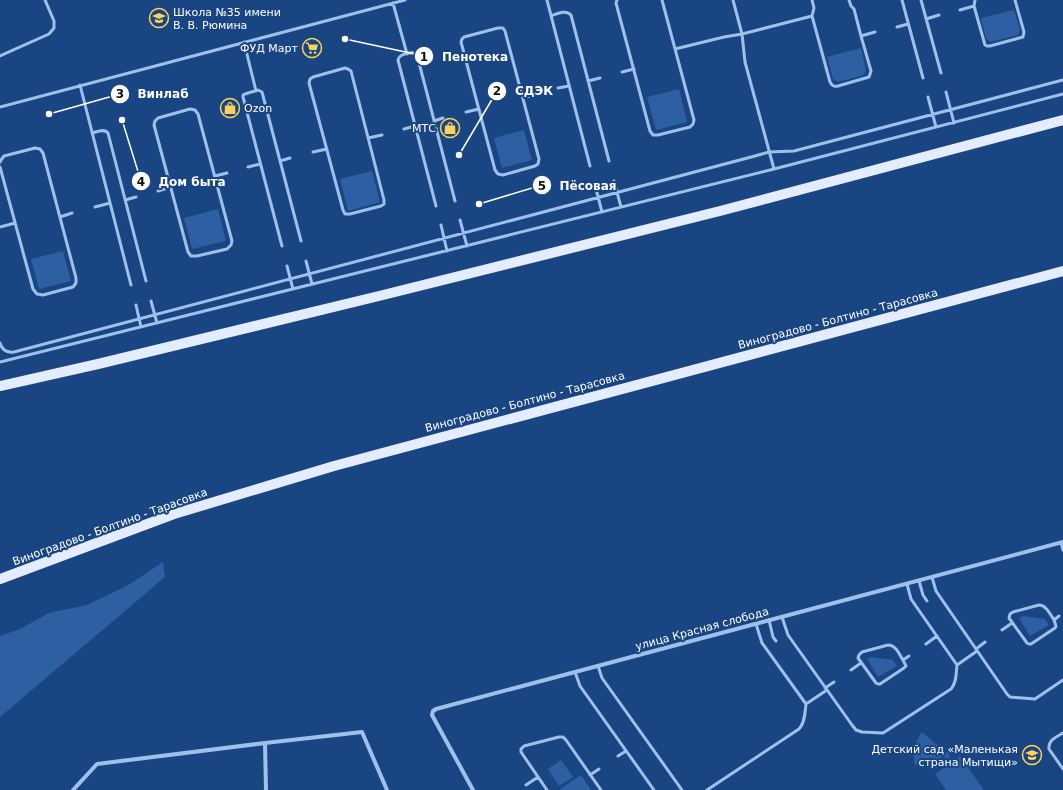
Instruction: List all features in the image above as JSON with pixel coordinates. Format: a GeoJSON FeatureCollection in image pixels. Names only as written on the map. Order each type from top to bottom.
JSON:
{"type":"FeatureCollection","features":[{"type":"Feature","properties":{"kind":"main road"},"geometry":{"type":"LineString","coordinates":[[0,386],[402,290],[720,211],[1063,120]]}},
{"type":"Feature","properties":{"kind":"main road","name":"Виноградово - Болтино - Тарасовка"},"geometry":{"type":"LineString","coordinates":[[0,579],[174,514],[334,466],[1063,271]]}},
{"type":"Feature","properties":{"kind":"street","name":"улица Красная слобода"},"geometry":{"type":"LineString","coordinates":[[472,790],[432,715],[433,711],[436,709],[1062,542]]}},
{"type":"Feature","properties":{"kind":"street"},"geometry":{"type":"LineString","coordinates":[[72,790],[97,764],[362,732],[387,790]]}},
{"type":"Feature","properties":{"kind":"street"},"geometry":{"type":"LineString","coordinates":[[265,743],[266,790]]}},
{"type":"Feature","properties":{"kind":"lane"},"geometry":{"type":"LineString","coordinates":[[0,56],[49,34],[54,28],[54,21],[44,0]]}},
{"type":"Feature","properties":{"kind":"lane"},"geometry":{"type":"LineString","coordinates":[[0,106],[405,0]]}},
{"type":"Feature","properties":{"kind":"lane"},"geometry":{"type":"LineString","coordinates":[[547,0],[590,166]]}},
{"type":"Feature","properties":{"kind":"lane"},"geometry":{"type":"LineString","coordinates":[[617,0],[616,3],[650,131],[653,135],[690,127],[694,120],[662,0]]}},
{"type":"Feature","properties":{"kind":"lane"},"geometry":{"type":"LineString","coordinates":[[733,0],[742,34],[745,62],[774,169]]}},
{"type":"Feature","properties":{"kind":"lane"},"geometry":{"type":"LineString","coordinates":[[812,0],[814,8],[812,16],[830,82],[831,85],[834,86],[845,85],[869,77],[870,71],[854,9],[849,0]]}},
{"type":"Feature","properties":{"kind":"lane"},"geometry":{"type":"LineString","coordinates":[[902,0],[922,78]]}},
{"type":"Feature","properties":{"kind":"lane"},"geometry":{"type":"LineString","coordinates":[[921,0],[941,73]]}},
{"type":"Feature","properties":{"kind":"lane"},"geometry":{"type":"LineString","coordinates":[[975,0],[974,6],[985,45],[987,46],[1023,37],[1024,32],[1015,0]]}},
{"type":"Feature","properties":{"kind":"lane"},"geometry":{"type":"LineString","coordinates":[[393,3],[406,54]]}},
{"type":"Feature","properties":{"kind":"lane"},"geometry":{"type":"LineString","coordinates":[[960,10],[974,6]]}},
{"type":"Feature","properties":{"kind":"lane"},"geometry":{"type":"LineString","coordinates":[[551,16],[565,12],[571,16],[609,161]]}},
{"type":"Feature","properties":{"kind":"lane"},"geometry":{"type":"LineString","coordinates":[[675,50],[812,16]]}},
{"type":"Feature","properties":{"kind":"lane"},"geometry":{"type":"LineString","coordinates":[[926,19],[939,16]]}},
{"type":"Feature","properties":{"kind":"lane"},"geometry":{"type":"LineString","coordinates":[[897,26],[908,24]]}},
{"type":"Feature","properties":{"kind":"lane"},"geometry":{"type":"LineString","coordinates":[[503,28],[523,98],[539,160],[538,164],[503,175],[498,174],[495,170],[461,42],[464,37],[503,28]]}},
{"type":"Feature","properties":{"kind":"lane"},"geometry":{"type":"LineString","coordinates":[[861,36],[875,32]]}},
{"type":"Feature","properties":{"kind":"lane"},"geometry":{"type":"LineString","coordinates":[[244,42],[256,91]]}},
{"type":"Feature","properties":{"kind":"lane"},"geometry":{"type":"LineString","coordinates":[[436,206],[398,60],[400,56],[413,52],[417,55],[455,201]]}},
{"type":"Feature","properties":{"kind":"lane"},"geometry":{"type":"LineString","coordinates":[[345,68],[351,71],[368,138],[384,204],[363,211],[345,214],[309,83],[310,79],[345,68]]}},
{"type":"Feature","properties":{"kind":"lane"},"geometry":{"type":"LineString","coordinates":[[622,72],[634,69]]}},
{"type":"Feature","properties":{"kind":"lane"},"geometry":{"type":"LineString","coordinates":[[588,81],[600,78]]}},
{"type":"Feature","properties":{"kind":"lane"},"geometry":{"type":"LineString","coordinates":[[0,343],[4,351],[8,353],[14,352],[769,152],[794,151],[1063,80]]}},
{"type":"Feature","properties":{"kind":"lane"},"geometry":{"type":"LineString","coordinates":[[80,86],[131,285]]}},
{"type":"Feature","properties":{"kind":"lane"},"geometry":{"type":"LineString","coordinates":[[558,88],[569,86]]}},
{"type":"Feature","properties":{"kind":"lane"},"geometry":{"type":"LineString","coordinates":[[282,246],[243,97],[244,94],[260,90],[262,92],[300,241]]}},
{"type":"Feature","properties":{"kind":"lane"},"geometry":{"type":"LineString","coordinates":[[946,92],[954,123]]}},
{"type":"Feature","properties":{"kind":"lane"},"geometry":{"type":"LineString","coordinates":[[523,98],[536,94]]}},
{"type":"Feature","properties":{"kind":"lane"},"geometry":{"type":"LineString","coordinates":[[0,362],[621,208],[1063,94]]}},
{"type":"Feature","properties":{"kind":"lane"},"geometry":{"type":"LineString","coordinates":[[928,97],[936,127]]}},
{"type":"Feature","properties":{"kind":"lane"},"geometry":{"type":"LineString","coordinates":[[190,109],[195,110],[198,114],[232,241],[230,246],[196,256],[191,256],[188,252],[171,188],[154,125],[155,121],[158,118],[190,109]]}},
{"type":"Feature","properties":{"kind":"lane"},"geometry":{"type":"LineString","coordinates":[[466,112],[479,109]]}},
{"type":"Feature","properties":{"kind":"lane"},"geometry":{"type":"LineString","coordinates":[[434,121],[444,118]]}},
{"type":"Feature","properties":{"kind":"lane"},"geometry":{"type":"LineString","coordinates":[[404,128],[415,126]]}},
{"type":"Feature","properties":{"kind":"lane"},"geometry":{"type":"LineString","coordinates":[[92,133],[103,130],[108,133],[146,281]]}},
{"type":"Feature","properties":{"kind":"lane"},"geometry":{"type":"LineString","coordinates":[[368,138],[382,135]]}},
{"type":"Feature","properties":{"kind":"lane"},"geometry":{"type":"LineString","coordinates":[[0,162],[4,156],[35,148],[40,149],[43,153],[76,278],[76,283],[73,287],[43,295],[37,294],[32,289],[0,167]]}},
{"type":"Feature","properties":{"kind":"lane"},"geometry":{"type":"LineString","coordinates":[[313,152],[327,149]]}},
{"type":"Feature","properties":{"kind":"lane"},"geometry":{"type":"LineString","coordinates":[[280,161],[290,158]]}},
{"type":"Feature","properties":{"kind":"lane"},"geometry":{"type":"LineString","coordinates":[[248,167],[260,164]]}},
{"type":"Feature","properties":{"kind":"lane"},"geometry":{"type":"LineString","coordinates":[[215,176],[227,173]]}},
{"type":"Feature","properties":{"kind":"lane"},"geometry":{"type":"LineString","coordinates":[[614,180],[621,208]]}},
{"type":"Feature","properties":{"kind":"lane"},"geometry":{"type":"LineString","coordinates":[[595,185],[602,212]]}},
{"type":"Feature","properties":{"kind":"lane"},"geometry":{"type":"LineString","coordinates":[[158,191],[171,188]]}},
{"type":"Feature","properties":{"kind":"lane"},"geometry":{"type":"LineString","coordinates":[[125,200],[136,197]]}},
{"type":"Feature","properties":{"kind":"lane"},"geometry":{"type":"LineString","coordinates":[[95,208],[110,203]]}},
{"type":"Feature","properties":{"kind":"lane"},"geometry":{"type":"LineString","coordinates":[[60,217],[72,214]]}},
{"type":"Feature","properties":{"kind":"lane"},"geometry":{"type":"LineString","coordinates":[[460,220],[467,246]]}},
{"type":"Feature","properties":{"kind":"lane"},"geometry":{"type":"LineString","coordinates":[[0,227],[15,222]]}},
{"type":"Feature","properties":{"kind":"lane"},"geometry":{"type":"LineString","coordinates":[[441,225],[448,251]]}},
{"type":"Feature","properties":{"kind":"lane"},"geometry":{"type":"LineString","coordinates":[[306,261],[312,284]]}},
{"type":"Feature","properties":{"kind":"lane"},"geometry":{"type":"LineString","coordinates":[[287,266],[293,289]]}},
{"type":"Feature","properties":{"kind":"lane"},"geometry":{"type":"LineString","coordinates":[[151,301],[156,323]]}},
{"type":"Feature","properties":{"kind":"lane"},"geometry":{"type":"LineString","coordinates":[[136,305],[141,327]]}},
{"type":"Feature","properties":{"kind":"lane"},"geometry":{"type":"LineString","coordinates":[[1062,542],[1063,550]]}},
{"type":"Feature","properties":{"kind":"lane"},"geometry":{"type":"LineString","coordinates":[[932,577],[936,591],[1010,697],[1035,699],[1063,680]]}},
{"type":"Feature","properties":{"kind":"lane"},"geometry":{"type":"LineString","coordinates":[[919,580],[922,595],[927,601]]}},
{"type":"Feature","properties":{"kind":"lane"},"geometry":{"type":"LineString","coordinates":[[782,617],[788,635],[856,730],[862,732],[883,733],[951,689],[956,681],[957,665],[938,636],[911,600],[907,584]]}},
{"type":"Feature","properties":{"kind":"lane"},"geometry":{"type":"LineString","coordinates":[[1042,605],[1045,606],[1054,620],[1056,623],[1055,628],[1029,644],[1009,618],[1011,613],[1042,605]]}},
{"type":"Feature","properties":{"kind":"lane"},"geometry":{"type":"LineString","coordinates":[[1054,620],[1059,616]]}},
{"type":"Feature","properties":{"kind":"lane"},"geometry":{"type":"LineString","coordinates":[[769,620],[773,637],[776,641]]}},
{"type":"Feature","properties":{"kind":"lane"},"geometry":{"type":"LineString","coordinates":[[1002,630],[1012,623]]}},
{"type":"Feature","properties":{"kind":"lane"},"geometry":{"type":"LineString","coordinates":[[707,790],[799,729],[804,722],[806,704],[762,643],[756,624]]}},
{"type":"Feature","properties":{"kind":"lane"},"geometry":{"type":"LineString","coordinates":[[926,644],[938,636]]}},
{"type":"Feature","properties":{"kind":"lane"},"geometry":{"type":"LineString","coordinates":[[957,665],[985,642]]}},
{"type":"Feature","properties":{"kind":"lane"},"geometry":{"type":"LineString","coordinates":[[892,645],[903,660],[906,666],[904,668],[878,684],[858,658],[860,653],[892,645]]}},
{"type":"Feature","properties":{"kind":"lane"},"geometry":{"type":"LineString","coordinates":[[903,660],[909,656]]}},
{"type":"Feature","properties":{"kind":"lane"},"geometry":{"type":"LineString","coordinates":[[851,670],[861,663]]}},
{"type":"Feature","properties":{"kind":"lane"},"geometry":{"type":"LineString","coordinates":[[598,666],[602,678],[682,790]]}},
{"type":"Feature","properties":{"kind":"lane"},"geometry":{"type":"LineString","coordinates":[[575,672],[580,686],[654,790]]}},
{"type":"Feature","properties":{"kind":"lane"},"geometry":{"type":"LineString","coordinates":[[806,704],[834,682]]}},
{"type":"Feature","properties":{"kind":"lane"},"geometry":{"type":"LineString","coordinates":[[1063,733],[1049,742],[1048,745],[1049,749],[1063,769]]}},
{"type":"Feature","properties":{"kind":"lane"},"geometry":{"type":"LineString","coordinates":[[547,790],[521,752],[521,749],[524,746],[563,737],[601,790]]}},
{"type":"Feature","properties":{"kind":"lane"},"geometry":{"type":"LineString","coordinates":[[618,756],[626,751]]}},
{"type":"Feature","properties":{"kind":"lane"},"geometry":{"type":"LineString","coordinates":[[590,775],[599,769]]}},
{"type":"Feature","properties":{"kind":"lane"},"geometry":{"type":"LineString","coordinates":[[526,785],[538,777]]}},
{"type":"Feature","properties":{"kind":"shaded area"},"geometry":{"type":"Polygon","coordinates":[[[1014,10],[1020,30],[1018,35],[991,42],[986,39],[981,18],[1014,10]]]}},
{"type":"Feature","properties":{"kind":"shaded area"},"geometry":{"type":"Polygon","coordinates":[[[861,48],[866,70],[864,75],[838,82],[833,79],[827,57],[861,48]]]}},
{"type":"Feature","properties":{"kind":"shaded area"},"geometry":{"type":"Polygon","coordinates":[[[679,89],[687,122],[656,130],[647,97],[679,89]]]}},
{"type":"Feature","properties":{"kind":"shaded area"},"geometry":{"type":"Polygon","coordinates":[[[524,130],[532,160],[502,168],[494,138],[524,130]]]}},
{"type":"Feature","properties":{"kind":"shaded area"},"geometry":{"type":"Polygon","coordinates":[[[372,171],[380,202],[348,211],[340,179],[372,171]]]}},
{"type":"Feature","properties":{"kind":"shaded area"},"geometry":{"type":"Polygon","coordinates":[[[218,209],[226,241],[192,249],[184,218],[218,209]]]}},
{"type":"Feature","properties":{"kind":"shaded area"},"geometry":{"type":"Polygon","coordinates":[[[63,251],[71,281],[39,289],[31,259],[63,251]]]}},
{"type":"Feature","properties":{"kind":"shaded area"},"geometry":{"type":"Polygon","coordinates":[[[163,562],[165,577],[0,717],[0,636],[20,629],[49,613],[87,605],[130,584],[163,562]]]}},
{"type":"Feature","properties":{"kind":"shaded area"},"geometry":{"type":"Polygon","coordinates":[[[1023,616],[1045,619],[1049,625],[1030,636],[1019,618],[1023,616]]]}},
{"type":"Feature","properties":{"kind":"shaded area"},"geometry":{"type":"Polygon","coordinates":[[[871,657],[893,660],[897,666],[878,677],[867,659],[871,657]]]}},
{"type":"Feature","properties":{"kind":"shaded area"},"geometry":{"type":"Polygon","coordinates":[[[922,732],[945,752],[949,753],[950,758],[948,759],[943,757],[915,765],[914,748],[922,732]]]}},
{"type":"Feature","properties":{"kind":"shaded area"},"geometry":{"type":"Polygon","coordinates":[[[960,756],[984,790],[946,790],[935,774],[960,756]]]}},
{"type":"Feature","properties":{"kind":"shaded area"},"geometry":{"type":"Polygon","coordinates":[[[561,760],[573,777],[559,786],[548,769],[561,760]]]}},
{"type":"Feature","properties":{"kind":"shaded area"},"geometry":{"type":"Polygon","coordinates":[[[581,775],[591,790],[560,789],[581,775]]]}},
{"type":"Feature","properties":{"kind":"place","name":"Школа №35 имени В. В. Рюмина"},"geometry":{"type":"Point","coordinates":[159,18]}},
{"type":"Feature","properties":{"kind":"place","name":"Пенотека"},"geometry":{"type":"Point","coordinates":[345,39]}},
{"type":"Feature","properties":{"kind":"place","name":"ФУД Март"},"geometry":{"type":"Point","coordinates":[312,48]}},
{"type":"Feature","properties":{"kind":"place","name":"Ozon"},"geometry":{"type":"Point","coordinates":[230,108]}},
{"type":"Feature","properties":{"kind":"place","name":"Винлаб"},"geometry":{"type":"Point","coordinates":[49,114]}},
{"type":"Feature","properties":{"kind":"place","name":"Дом быта"},"geometry":{"type":"Point","coordinates":[122,120]}},
{"type":"Feature","properties":{"kind":"place","name":"МТС"},"geometry":{"type":"Point","coordinates":[450,128]}},
{"type":"Feature","properties":{"kind":"place","name":"СДЭК"},"geometry":{"type":"Point","coordinates":[459,155]}},
{"type":"Feature","properties":{"kind":"place","name":"Пёсовая"},"geometry":{"type":"Point","coordinates":[479,204]}},
{"type":"Feature","properties":{"kind":"place","name":"Детский сад «Маленькая страна Мытищи»"},"geometry":{"type":"Point","coordinates":[1032,755]}}]}
